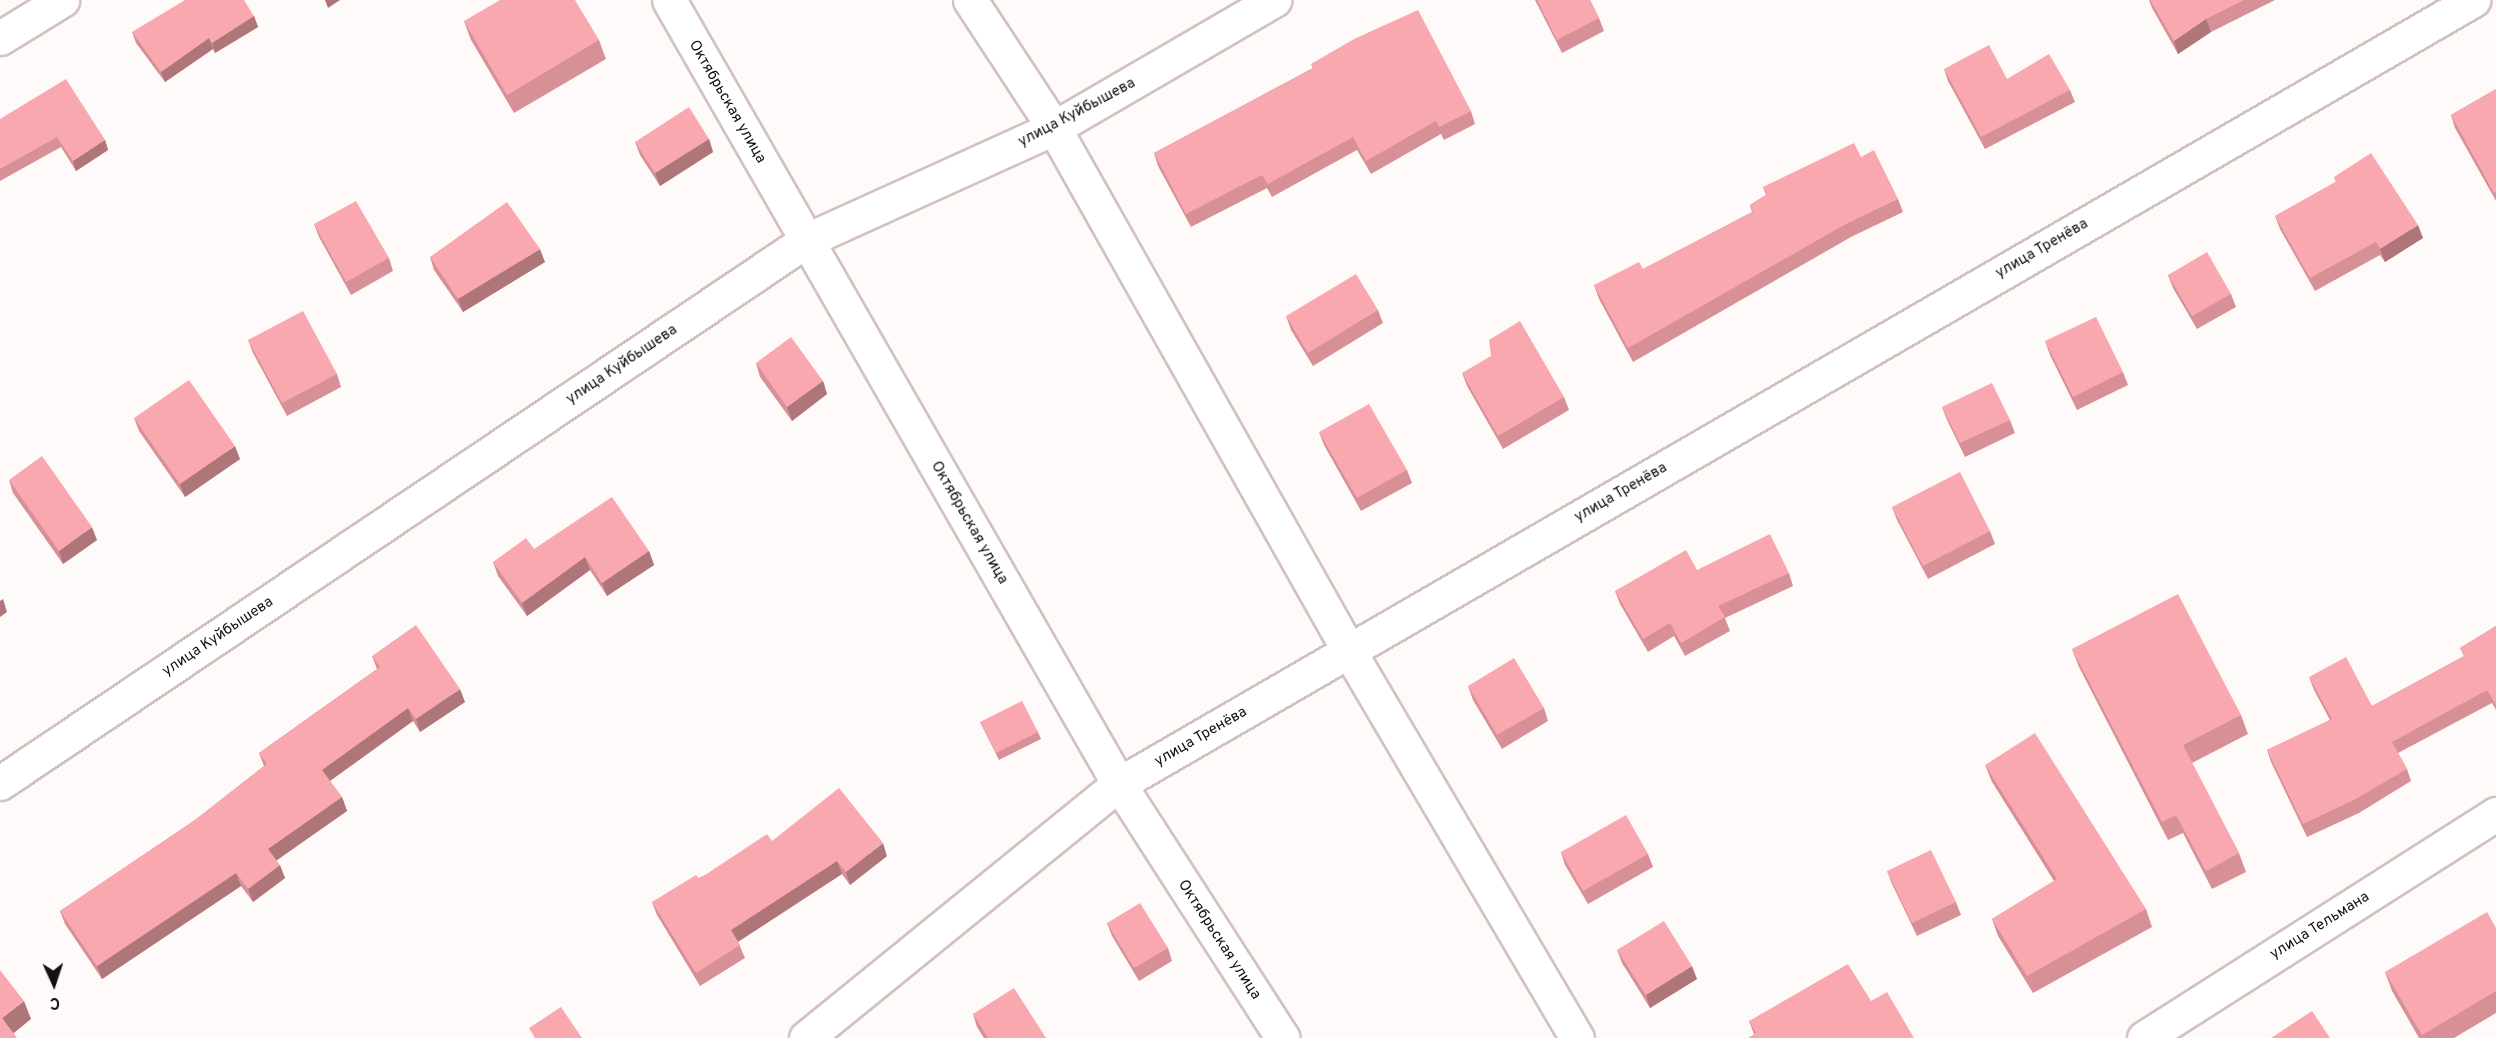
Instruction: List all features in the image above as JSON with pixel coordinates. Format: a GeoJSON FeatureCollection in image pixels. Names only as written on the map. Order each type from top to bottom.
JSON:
{"type":"FeatureCollection","features":[{"type":"Feature","properties":{"kind":"street"},"geometry":{"type":"LineString","coordinates":[[0,38],[62,0]]}},
{"type":"Feature","properties":{"kind":"street","name":"Октябрьская улица"},"geometry":{"type":"LineString","coordinates":[[669,0],[1119,784],[1283,1038]]}},
{"type":"Feature","properties":{"kind":"street"},"geometry":{"type":"LineString","coordinates":[[970,0],[1054,128],[1349,651],[1576,1038]]}},
{"type":"Feature","properties":{"kind":"street","name":"улица Куйбышева"},"geometry":{"type":"LineString","coordinates":[[0,783],[807,240],[1054,128],[1274,0]]}},
{"type":"Feature","properties":{"kind":"street","name":"улица Тренёва"},"geometry":{"type":"LineString","coordinates":[[806,1038],[1119,784],[2473,0]]}},
{"type":"Feature","properties":{"kind":"street","name":"улица Тельмана"},"geometry":{"type":"LineString","coordinates":[[2144,1038],[2496,814]]}},
{"type":"Feature","properties":{"kind":"building"},"geometry":{"type":"Polygon","coordinates":[[[185,0],[244,0],[254,16],[212,43],[209,38],[161,72],[132,32],[185,0]]]}},
{"type":"Feature","properties":{"kind":"building"},"geometry":{"type":"Polygon","coordinates":[[[500,0],[575,0],[599,40],[507,95],[464,21],[500,0]]]}},
{"type":"Feature","properties":{"kind":"building"},"geometry":{"type":"Polygon","coordinates":[[[1537,0],[1590,0],[1599,18],[1557,40],[1537,0]]]}},
{"type":"Feature","properties":{"kind":"building"},"geometry":{"type":"Polygon","coordinates":[[[2150,0],[2244,0],[2206,19],[2174,41],[2150,0]]]}},
{"type":"Feature","properties":{"kind":"building"},"geometry":{"type":"Polygon","coordinates":[[[1418,10],[1471,111],[1439,127],[1436,121],[1366,161],[1353,137],[1268,184],[1262,175],[1186,214],[1154,153],[1314,68],[1311,64],[1354,39],[1418,10]]]}},
{"type":"Feature","properties":{"kind":"building"},"geometry":{"type":"Polygon","coordinates":[[[1989,45],[2007,79],[2049,54],[2070,90],[1981,137],[1944,69],[1989,45]]]}},
{"type":"Feature","properties":{"kind":"building"},"geometry":{"type":"Polygon","coordinates":[[[66,79],[105,140],[73,161],[57,137],[0,169],[0,119],[66,79]]]}},
{"type":"Feature","properties":{"kind":"building"},"geometry":{"type":"Polygon","coordinates":[[[2496,89],[2496,192],[2494,193],[2451,115],[2496,89]]]}},
{"type":"Feature","properties":{"kind":"building"},"geometry":{"type":"Polygon","coordinates":[[[689,107],[709,139],[655,173],[635,142],[689,107]]]}},
{"type":"Feature","properties":{"kind":"building"},"geometry":{"type":"Polygon","coordinates":[[[1854,143],[1861,157],[1874,150],[1898,199],[1846,224],[1628,348],[1594,285],[1639,262],[1643,269],[1753,212],[1750,205],[1767,194],[1763,187],[1854,143]]]}},
{"type":"Feature","properties":{"kind":"building"},"geometry":{"type":"Polygon","coordinates":[[[2371,153],[2418,225],[2380,249],[2376,242],[2310,278],[2275,216],[2337,181],[2334,177],[2371,153]]]}},
{"type":"Feature","properties":{"kind":"building"},"geometry":{"type":"Polygon","coordinates":[[[356,201],[389,258],[346,282],[314,224],[356,201]]]}},
{"type":"Feature","properties":{"kind":"building"},"geometry":{"type":"Polygon","coordinates":[[[507,202],[540,249],[458,299],[430,257],[507,202]]]}},
{"type":"Feature","properties":{"kind":"building"},"geometry":{"type":"Polygon","coordinates":[[[2207,252],[2231,294],[2192,316],[2168,275],[2207,252]]]}},
{"type":"Feature","properties":{"kind":"building"},"geometry":{"type":"Polygon","coordinates":[[[1356,274],[1378,310],[1308,353],[1286,316],[1356,274]]]}},
{"type":"Feature","properties":{"kind":"building"},"geometry":{"type":"Polygon","coordinates":[[[303,311],[337,374],[282,403],[248,340],[303,311]]]}},
{"type":"Feature","properties":{"kind":"building"},"geometry":{"type":"Polygon","coordinates":[[[2096,317],[2123,372],[2073,397],[2045,341],[2096,317]]]}},
{"type":"Feature","properties":{"kind":"building"},"geometry":{"type":"Polygon","coordinates":[[[1520,321],[1564,397],[1498,436],[1462,373],[1491,356],[1489,340],[1520,321]]]}},
{"type":"Feature","properties":{"kind":"building"},"geometry":{"type":"Polygon","coordinates":[[[791,337],[823,381],[787,407],[756,363],[791,337]]]}},
{"type":"Feature","properties":{"kind":"building"},"geometry":{"type":"Polygon","coordinates":[[[189,380],[235,446],[180,484],[134,418],[189,380]]]}},
{"type":"Feature","properties":{"kind":"building"},"geometry":{"type":"Polygon","coordinates":[[[1992,383],[2010,420],[1960,443],[1942,407],[1992,383]]]}},
{"type":"Feature","properties":{"kind":"building"},"geometry":{"type":"Polygon","coordinates":[[[1369,404],[1407,470],[1357,498],[1319,432],[1369,404]]]}},
{"type":"Feature","properties":{"kind":"building"},"geometry":{"type":"Polygon","coordinates":[[[42,456],[92,527],[59,551],[9,480],[42,456]]]}},
{"type":"Feature","properties":{"kind":"building"},"geometry":{"type":"Polygon","coordinates":[[[1960,472],[1990,531],[1923,566],[1892,507],[1960,472]]]}},
{"type":"Feature","properties":{"kind":"building"},"geometry":{"type":"Polygon","coordinates":[[[612,497],[649,551],[602,583],[585,557],[522,603],[493,562],[526,538],[534,549],[612,497]]]}},
{"type":"Feature","properties":{"kind":"building"},"geometry":{"type":"Polygon","coordinates":[[[1770,534],[1789,573],[1718,606],[1725,617],[1681,643],[1670,623],[1643,639],[1615,591],[1686,550],[1697,570],[1770,534]]]}},
{"type":"Feature","properties":{"kind":"building"},"geometry":{"type":"Polygon","coordinates":[[[2178,594],[2241,715],[2183,745],[2239,853],[2206,871],[2176,815],[2162,822],[2072,649],[2178,594]]]}},
{"type":"Feature","properties":{"kind":"building"},"geometry":{"type":"Polygon","coordinates":[[[416,625],[460,689],[416,719],[408,708],[322,770],[342,797],[268,849],[280,865],[248,889],[236,873],[97,966],[60,911],[195,820],[267,764],[259,753],[380,667],[372,656],[416,625]]]}},
{"type":"Feature","properties":{"kind":"building"},"geometry":{"type":"Polygon","coordinates":[[[2496,626],[2496,705],[2487,690],[2392,742],[2407,769],[2354,800],[2303,824],[2267,750],[2332,719],[2309,677],[2346,657],[2372,706],[2465,656],[2460,648],[2496,626]]]}},
{"type":"Feature","properties":{"kind":"building"},"geometry":{"type":"Polygon","coordinates":[[[1514,658],[1544,708],[1497,735],[1468,686],[1514,658]]]}},
{"type":"Feature","properties":{"kind":"building"},"geometry":{"type":"Polygon","coordinates":[[[1022,701],[1038,732],[996,753],[980,722],[1022,701]]]}},
{"type":"Feature","properties":{"kind":"building"},"geometry":{"type":"Polygon","coordinates":[[[2035,733],[2146,909],[2027,976],[1992,919],[2057,879],[1985,765],[2035,733]]]}},
{"type":"Feature","properties":{"kind":"building"},"geometry":{"type":"Polygon","coordinates":[[[839,788],[883,843],[846,872],[837,861],[731,930],[740,945],[696,973],[652,902],[696,875],[699,879],[767,834],[772,841],[839,788]]]}},
{"type":"Feature","properties":{"kind":"building"},"geometry":{"type":"Polygon","coordinates":[[[1626,815],[1648,854],[1583,891],[1561,852],[1626,815]]]}},
{"type":"Feature","properties":{"kind":"building"},"geometry":{"type":"Polygon","coordinates":[[[1931,850],[1956,902],[1912,923],[1887,871],[1931,850]]]}},
{"type":"Feature","properties":{"kind":"building"},"geometry":{"type":"Polygon","coordinates":[[[1140,903],[1168,948],[1134,968],[1107,923],[1140,903]]]}},
{"type":"Feature","properties":{"kind":"building"},"geometry":{"type":"Polygon","coordinates":[[[2487,912],[2496,928],[2496,991],[2422,1035],[2385,972],[2487,912]]]}},
{"type":"Feature","properties":{"kind":"building"},"geometry":{"type":"Polygon","coordinates":[[[1664,921],[1692,966],[1646,995],[1617,950],[1664,921]]]}},
{"type":"Feature","properties":{"kind":"building"},"geometry":{"type":"Polygon","coordinates":[[[1848,964],[1871,1001],[1887,992],[1914,1038],[1748,1038],[1756,1033],[1749,1021],[1848,964]]]}},
{"type":"Feature","properties":{"kind":"building"},"geometry":{"type":"Polygon","coordinates":[[[0,970],[24,1001],[2,1018],[17,1038],[0,1038],[0,970]]]}},
{"type":"Feature","properties":{"kind":"building"},"geometry":{"type":"Polygon","coordinates":[[[1014,988],[1046,1038],[988,1038],[973,1014],[1014,988]]]}},
{"type":"Feature","properties":{"kind":"building"},"geometry":{"type":"Polygon","coordinates":[[[561,1007],[582,1038],[535,1038],[529,1028],[561,1007]]]}},
{"type":"Feature","properties":{"kind":"building"},"geometry":{"type":"Polygon","coordinates":[[[2312,1011],[2330,1038],[2271,1038],[2312,1011]]]}}]}
